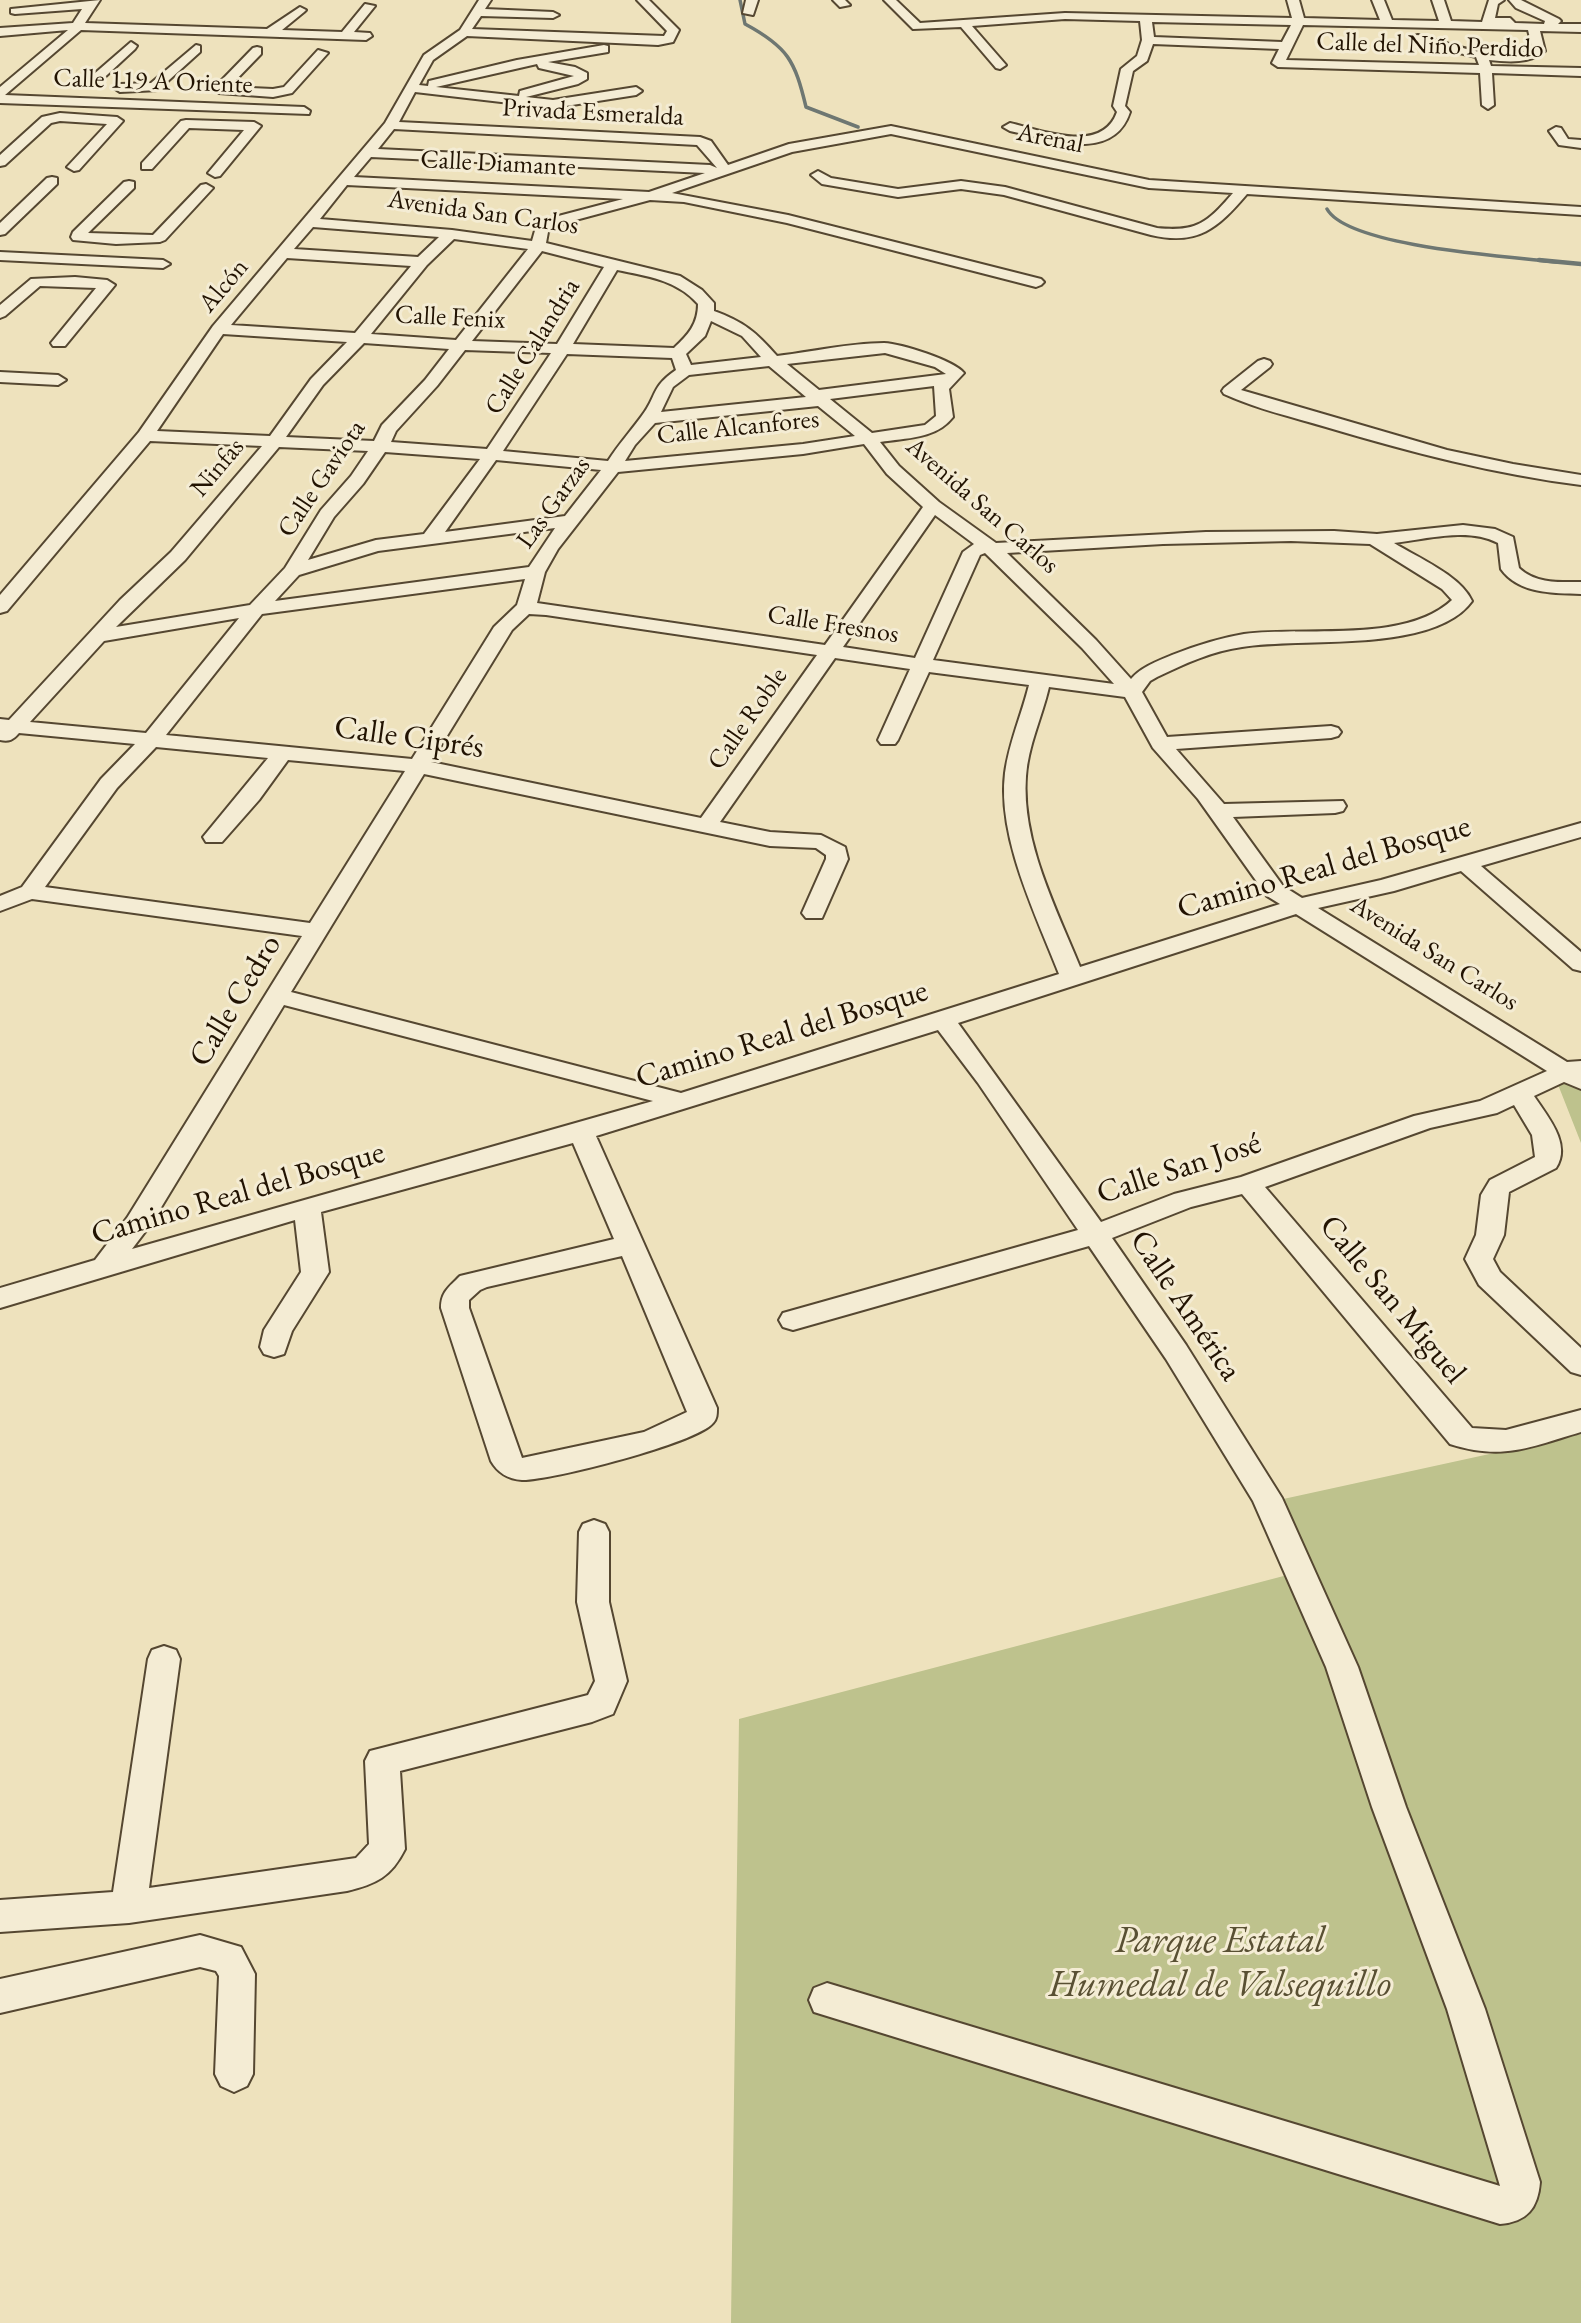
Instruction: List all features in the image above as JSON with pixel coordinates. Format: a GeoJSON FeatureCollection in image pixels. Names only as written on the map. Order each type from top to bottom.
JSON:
{"type":"FeatureCollection","features":[{"type":"Feature","properties":{"kind":"street"},"geometry":{"type":"LineString","coordinates":[[464,32],[658,41],[671,36],[673,30],[643,0]]}},
{"type":"Feature","properties":{"kind":"street"},"geometry":{"type":"LineString","coordinates":[[749,13],[752,0]]}},
{"type":"Feature","properties":{"kind":"street"},"geometry":{"type":"LineString","coordinates":[[890,0],[917,27],[1065,16],[1581,28]]}},
{"type":"Feature","properties":{"kind":"street"},"geometry":{"type":"LineString","coordinates":[[1055,0],[1065,16]]}},
{"type":"Feature","properties":{"kind":"street"},"geometry":{"type":"LineString","coordinates":[[1148,40],[1286,46],[1299,21],[1293,0]]}},
{"type":"Feature","properties":{"kind":"street"},"geometry":{"type":"LineString","coordinates":[[1378,0],[1387,23]]}},
{"type":"Feature","properties":{"kind":"street"},"geometry":{"type":"LineString","coordinates":[[1438,0],[1441,14],[1448,26]]}},
{"type":"Feature","properties":{"kind":"street"},"geometry":{"type":"LineString","coordinates":[[1498,0],[1493,2],[1488,22],[1555,21],[1520,6],[1515,0]]}},
{"type":"Feature","properties":{"kind":"street"},"geometry":{"type":"LineString","coordinates":[[15,11],[92,2]]}},
{"type":"Feature","properties":{"kind":"street"},"geometry":{"type":"LineString","coordinates":[[0,93],[61,44],[79,26],[92,2]]}},
{"type":"Feature","properties":{"kind":"street"},"geometry":{"type":"LineString","coordinates":[[346,35],[369,6]]}},
{"type":"Feature","properties":{"kind":"street"},"geometry":{"type":"LineString","coordinates":[[481,6],[553,15]]}},
{"type":"Feature","properties":{"kind":"street","name":"Alcón"},"geometry":{"type":"LineString","coordinates":[[0,607],[145,436],[219,329],[391,125],[428,58],[464,32],[481,6]]}},
{"type":"Feature","properties":{"kind":"street"},"geometry":{"type":"LineString","coordinates":[[271,32],[300,10]]}},
{"type":"Feature","properties":{"kind":"street"},"geometry":{"type":"LineString","coordinates":[[147,28],[164,15]]}},
{"type":"Feature","properties":{"kind":"street"},"geometry":{"type":"LineString","coordinates":[[211,30],[224,19]]}},
{"type":"Feature","properties":{"kind":"street"},"geometry":{"type":"LineString","coordinates":[[1010,127],[1080,142],[1100,138],[1122,120],[1124,112],[1119,106],[1127,69],[1143,58],[1148,40],[1146,19]]}},
{"type":"Feature","properties":{"kind":"street"},"geometry":{"type":"LineString","coordinates":[[1338,22],[1481,55],[1554,57]]}},
{"type":"Feature","properties":{"kind":"street"},"geometry":{"type":"LineString","coordinates":[[964,24],[1000,65]]}},
{"type":"Feature","properties":{"kind":"street"},"geometry":{"type":"LineString","coordinates":[[0,32],[79,26],[366,36]]}},
{"type":"Feature","properties":{"kind":"street"},"geometry":{"type":"LineString","coordinates":[[1351,26],[1352,40]]}},
{"type":"Feature","properties":{"kind":"street"},"geometry":{"type":"LineString","coordinates":[[1478,27],[1486,71],[1488,105]]}},
{"type":"Feature","properties":{"kind":"street"},"geometry":{"type":"LineString","coordinates":[[1527,57],[1539,51],[1533,28]]}},
{"type":"Feature","properties":{"kind":"street"},"geometry":{"type":"LineString","coordinates":[[413,86],[439,84],[517,64],[607,49],[618,39]]}},
{"type":"Feature","properties":{"kind":"street"},"geometry":{"type":"LineString","coordinates":[[1418,39],[1426,70]]}},
{"type":"Feature","properties":{"kind":"street"},"geometry":{"type":"LineString","coordinates":[[32,46],[61,44]]}},
{"type":"Feature","properties":{"kind":"street"},"geometry":{"type":"LineString","coordinates":[[131,46],[90,85],[154,87],[196,49]]}},
{"type":"Feature","properties":{"kind":"street","name":"Calle del Niño Perdido"},"geometry":{"type":"LineString","coordinates":[[1286,46],[1278,63],[1353,60],[1426,70],[1581,72]]}},
{"type":"Feature","properties":{"kind":"street"},"geometry":{"type":"LineString","coordinates":[[257,51],[222,87],[226,91],[288,90],[322,52]]}},
{"type":"Feature","properties":{"kind":"street"},"geometry":{"type":"LineString","coordinates":[[501,99],[574,81],[583,76],[558,66],[517,64]]}},
{"type":"Feature","properties":{"kind":"street"},"geometry":{"type":"LineString","coordinates":[[413,86],[553,104],[636,91]]}},
{"type":"Feature","properties":{"kind":"street"},"geometry":{"type":"LineString","coordinates":[[86,118],[120,88]]}},
{"type":"Feature","properties":{"kind":"street"},"geometry":{"type":"LineString","coordinates":[[222,124],[249,92]]}},
{"type":"Feature","properties":{"kind":"street","name":"Calle 119 A Oriente"},"geometry":{"type":"LineString","coordinates":[[0,99],[304,111]]}},
{"type":"Feature","properties":{"kind":"street"},"geometry":{"type":"LineString","coordinates":[[0,162],[47,120],[86,118],[117,123],[74,167]]}},
{"type":"Feature","properties":{"kind":"street"},"geometry":{"type":"LineString","coordinates":[[147,166],[186,124],[251,125],[255,128],[215,173]]}},
{"type":"Feature","properties":{"kind":"street","name":"Privada Esmeralda"},"geometry":{"type":"LineString","coordinates":[[391,125],[700,141],[706,144],[725,170]]}},
{"type":"Feature","properties":{"kind":"street","name":"Arenal"},"geometry":{"type":"LineString","coordinates":[[538,246],[541,230],[552,222],[651,196],[789,148],[903,131],[966,148],[1149,184],[1581,211]]}},
{"type":"Feature","properties":{"kind":"street"},"geometry":{"type":"LineString","coordinates":[[1556,131],[1564,142],[1581,144]]}},
{"type":"Feature","properties":{"kind":"street","name":"Privada Esmeralda"},"geometry":{"type":"LineString","coordinates":[[369,153],[725,170]]}},
{"type":"Feature","properties":{"kind":"street"},"geometry":{"type":"LineString","coordinates":[[818,175],[827,181],[898,193],[961,185],[1005,191],[1156,232],[1177,235],[1194,234],[1218,219],[1243,190]]}},
{"type":"Feature","properties":{"kind":"street"},"geometry":{"type":"LineString","coordinates":[[0,231],[52,181]]}},
{"type":"Feature","properties":{"kind":"street","name":"Calle Diamante"},"geometry":{"type":"LineString","coordinates":[[343,181],[651,196],[702,201],[789,219],[1036,282]]}},
{"type":"Feature","properties":{"kind":"street"},"geometry":{"type":"LineString","coordinates":[[129,185],[78,234],[78,237],[111,240],[160,237],[205,188]]}},
{"type":"Feature","properties":{"kind":"street","name":"Avenida San Carlos"},"geometry":{"type":"LineString","coordinates":[[310,222],[450,234],[538,246],[678,281],[706,303],[706,314],[748,333],[774,362],[869,439],[893,470],[933,506],[989,547],[1088,644],[1132,692],[1160,744],[1200,787],[1268,883],[1283,897],[1301,905],[1576,1072]]}},
{"type":"Feature","properties":{"kind":"street","name":"Ninfas"},"geometry":{"type":"LineString","coordinates":[[5,731],[127,604],[178,556],[275,441],[317,382],[360,338],[422,262],[450,234]]}},
{"type":"Feature","properties":{"kind":"street"},"geometry":{"type":"LineString","coordinates":[[75,281],[111,240]]}},
{"type":"Feature","properties":{"kind":"street","name":"Calle Gaviota"},"geometry":{"type":"LineString","coordinates":[[150,741],[297,563],[327,514],[357,480],[388,429],[431,383],[538,246]]}},
{"type":"Feature","properties":{"kind":"street"},"geometry":{"type":"LineString","coordinates":[[284,253],[422,262]]}},
{"type":"Feature","properties":{"kind":"street"},"geometry":{"type":"LineString","coordinates":[[0,256],[163,264]]}},
{"type":"Feature","properties":{"kind":"street","name":"Calle Calandria"},"geometry":{"type":"LineString","coordinates":[[494,455],[564,349],[612,264]]}},
{"type":"Feature","properties":{"kind":"street"},"geometry":{"type":"LineString","coordinates":[[0,313],[31,283],[45,280],[75,281],[108,286],[59,343]]}},
{"type":"Feature","properties":{"kind":"street"},"geometry":{"type":"LineString","coordinates":[[650,418],[950,379],[956,373],[949,366],[886,348],[685,371],[678,353],[699,333],[706,314]]}},
{"type":"Feature","properties":{"kind":"street","name":"Calle Fenix"},"geometry":{"type":"LineString","coordinates":[[219,329],[459,345],[678,353]]}},
{"type":"Feature","properties":{"kind":"street"},"geometry":{"type":"LineString","coordinates":[[1264,364],[1230,391],[1347,427],[1428,448],[1534,473],[1581,480]]}},
{"type":"Feature","properties":{"kind":"street","name":"Las Garzas"},"geometry":{"type":"LineString","coordinates":[[527,608],[536,572],[550,547],[613,467],[628,442],[650,418],[666,384],[685,371]]}},
{"type":"Feature","properties":{"kind":"street"},"geometry":{"type":"LineString","coordinates":[[0,377],[58,380]]}},
{"type":"Feature","properties":{"kind":"street","name":"Calle Alcanfores"},"geometry":{"type":"LineString","coordinates":[[145,436],[380,446],[583,462],[613,467],[803,449],[930,429],[941,423],[946,409],[941,388],[950,379]]}},
{"type":"Feature","properties":{"kind":"street"},"geometry":{"type":"LineString","coordinates":[[431,538],[494,455]]}},
{"type":"Feature","properties":{"kind":"street","name":"Calle Roble"},"geometry":{"type":"LineString","coordinates":[[706,826],[933,506]]}},
{"type":"Feature","properties":{"kind":"street"},"geometry":{"type":"LineString","coordinates":[[297,563],[431,538],[571,521]]}},
{"type":"Feature","properties":{"kind":"street"},"geometry":{"type":"LineString","coordinates":[[888,740],[972,552],[989,547],[1224,537],[1333,536],[1374,539],[1460,531],[1490,532],[1507,541],[1510,569],[1520,578],[1548,587],[1581,588]]}},
{"type":"Feature","properties":{"kind":"street"},"geometry":{"type":"LineString","coordinates":[[1132,692],[1150,673],[1236,642],[1399,632],[1443,618],[1457,609],[1462,601],[1449,585],[1374,539]]}},
{"type":"Feature","properties":{"kind":"street"},"geometry":{"type":"LineString","coordinates":[[99,636],[258,607],[416,584],[536,572]]}},
{"type":"Feature","properties":{"kind":"street"},"geometry":{"type":"LineString","coordinates":[[418,766],[504,627],[518,612],[527,608]]}},
{"type":"Feature","properties":{"kind":"street","name":"Calle Fresnos"},"geometry":{"type":"LineString","coordinates":[[527,608],[546,608],[923,665],[1132,692]]}},
{"type":"Feature","properties":{"kind":"street"},"geometry":{"type":"LineString","coordinates":[[1041,679],[1018,762],[1016,808],[1045,907],[1072,978]]}},
{"type":"Feature","properties":{"kind":"street","name":"Calle Ciprés"},"geometry":{"type":"LineString","coordinates":[[5,731],[150,741],[418,766],[770,839],[821,842],[837,852],[835,866],[814,913]]}},
{"type":"Feature","properties":{"kind":"street"},"geometry":{"type":"LineString","coordinates":[[1160,744],[1331,732]]}},
{"type":"Feature","properties":{"kind":"street"},"geometry":{"type":"LineString","coordinates":[[30,892],[109,784],[150,741]]}},
{"type":"Feature","properties":{"kind":"street"},"geometry":{"type":"LineString","coordinates":[[214,837],[251,795],[281,754]]}},
{"type":"Feature","properties":{"kind":"street","name":"Calle Cedro"},"geometry":{"type":"LineString","coordinates":[[105,1266],[137,1224],[418,766]]}},
{"type":"Feature","properties":{"kind":"street"},"geometry":{"type":"LineString","coordinates":[[1218,811],[1335,806]]}},
{"type":"Feature","properties":{"kind":"street","name":"Camino Real del Bosque"},"geometry":{"type":"LineString","coordinates":[[0,1298],[307,1207],[581,1132],[1301,905],[1348,896],[1580,832]]}},
{"type":"Feature","properties":{"kind":"street"},"geometry":{"type":"LineString","coordinates":[[1465,863],[1581,964]]}},
{"type":"Feature","properties":{"kind":"street"},"geometry":{"type":"LineString","coordinates":[[0,904],[30,892],[318,931]]}},
{"type":"Feature","properties":{"kind":"street"},"geometry":{"type":"LineString","coordinates":[[277,996],[683,1101]]}},
{"type":"Feature","properties":{"kind":"street","name":"Calle América"},"geometry":{"type":"LineString","coordinates":[[828,2000],[1500,2205],[1511,2204],[1519,2197],[1520,2182],[1466,2009],[1389,1807],[1342,1667],[1267,1497],[1176,1352],[987,1078],[943,1020]]}},
{"type":"Feature","properties":{"kind":"street","name":"Calle San José"},"geometry":{"type":"LineString","coordinates":[[793,1320],[1094,1235],[1182,1200],[1248,1184],[1423,1122],[1488,1107],[1576,1072]]}},
{"type":"Feature","properties":{"kind":"street"},"geometry":{"type":"LineString","coordinates":[[1519,1093],[1547,1138],[1550,1155],[1547,1162],[1499,1186],[1494,1195],[1490,1235],[1479,1259],[1489,1278],[1581,1365]]}},
{"type":"Feature","properties":{"kind":"street"},"geometry":{"type":"LineString","coordinates":[[581,1132],[702,1408],[702,1416],[683,1430],[656,1439],[523,1469],[513,1467],[506,1461],[455,1307],[455,1297],[470,1283],[482,1279],[629,1245]]}},
{"type":"Feature","properties":{"kind":"street","name":"Calle San Miguel"},"geometry":{"type":"LineString","coordinates":[[1248,1184],[1461,1436],[1492,1443],[1581,1421]]}},
{"type":"Feature","properties":{"kind":"street"},"geometry":{"type":"LineString","coordinates":[[274,1347],[278,1330],[315,1272],[307,1207]]}},
{"type":"Feature","properties":{"kind":"street"},"geometry":{"type":"LineString","coordinates":[[0,1916],[129,1907],[367,1871],[387,1849],[382,1761],[601,1704],[611,1681],[593,1602],[594,1532]]}},
{"type":"Feature","properties":{"kind":"street"},"geometry":{"type":"LineString","coordinates":[[129,1907],[163,1659]]}},
{"type":"Feature","properties":{"kind":"street"},"geometry":{"type":"LineString","coordinates":[[0,1996],[200,1951],[228,1958],[237,1974],[234,2074]]}},
{"type":"Feature","properties":{"kind":"green space"},"geometry":{"type":"Polygon","coordinates":[[[1581,1070],[1581,1143],[1555,1077],[1581,1070]]]}},
{"type":"Feature","properties":{"kind":"green space","name":"Parque Estatal Humedal de Valsequillo"},"geometry":{"type":"Polygon","coordinates":[[[1581,1434],[1581,2323],[731,2323],[739,1719],[1295,1573],[1265,1503],[1581,1434]]]}},
{"type":"Feature","properties":{"kind":"waterway"},"geometry":{"type":"LineString","coordinates":[[740,0],[745,24],[771,40],[788,57],[798,78],[806,107],[858,127]]}},
{"type":"Feature","properties":{"kind":"waterway"},"geometry":{"type":"LineString","coordinates":[[1327,209],[1341,222],[1366,233],[1397,241],[1470,253],[1557,262]]}},
{"type":"Feature","properties":{"kind":"waterway"},"geometry":{"type":"LineString","coordinates":[[1539,260],[1581,264]]}}]}
